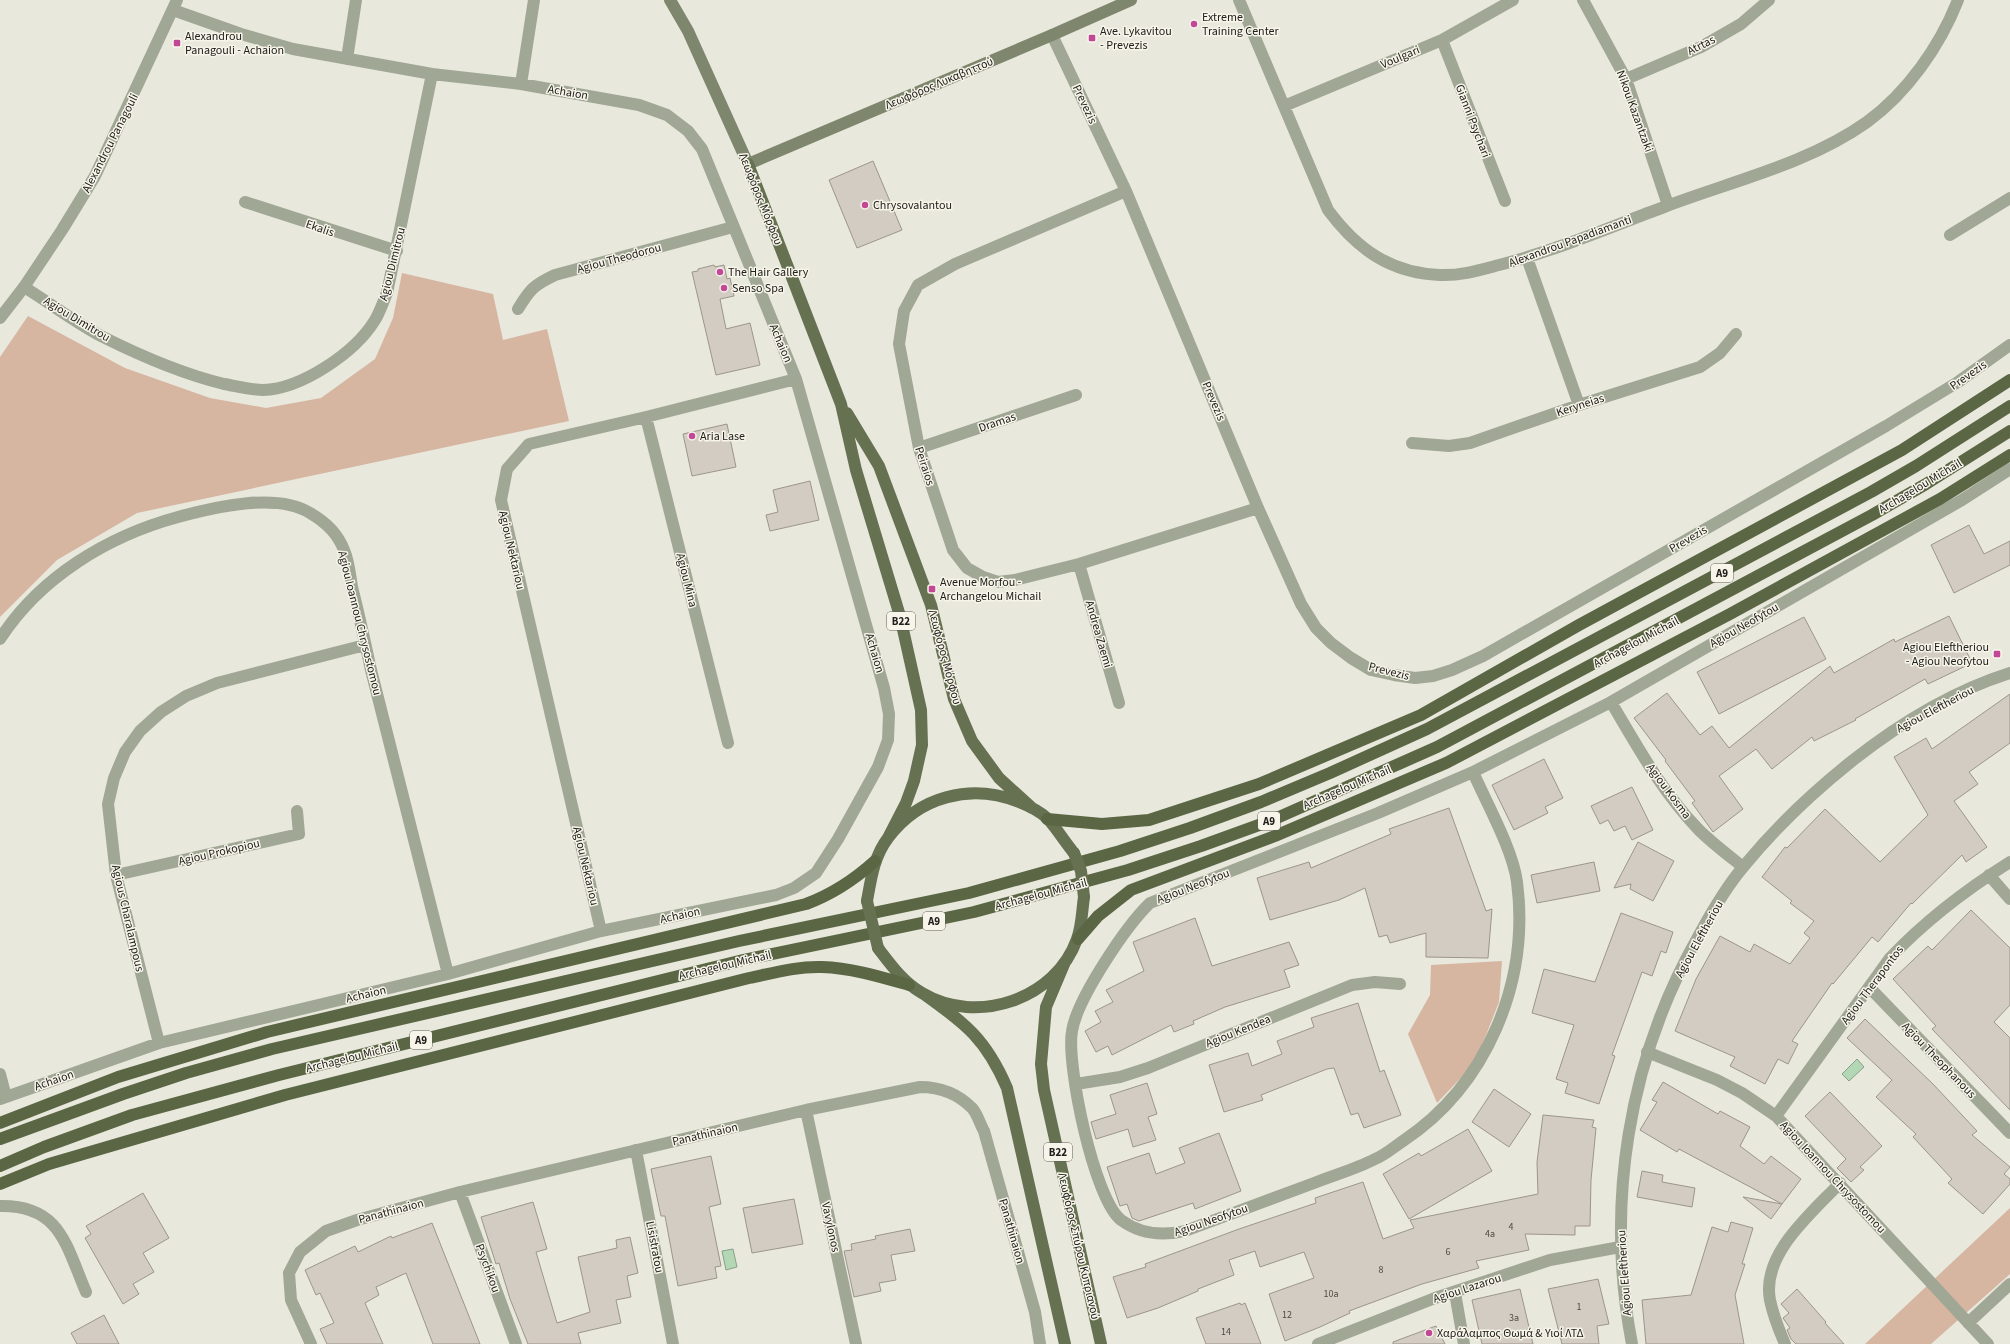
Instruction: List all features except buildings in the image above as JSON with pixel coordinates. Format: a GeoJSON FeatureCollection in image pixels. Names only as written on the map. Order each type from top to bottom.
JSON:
{"type":"FeatureCollection","features":[{"type":"Feature","properties":{"kind":"highway"},"geometry":{"type":"LineString","coordinates":[[1047,818],[1102,824],[1149,820],[1259,784],[1421,715],[1579,625],[1902,450],[2010,380]]}},
{"type":"Feature","properties":{"kind":"highway","name":"Archagelou Michail"},"geometry":{"type":"LineString","coordinates":[[0,1139],[123,1094],[186,1073],[272,1049],[739,941],[969,893],[1120,851],[1190,828],[1303,785],[1427,729],[1871,492],[1922,462],[2010,406]]}},
{"type":"Feature","properties":{"kind":"highway","name":"Archagelou Michail"},"geometry":{"type":"LineString","coordinates":[[0,1166],[44,1147],[132,1115],[279,1075],[743,960],[974,912],[1122,872],[1201,846],[1270,820],[1437,747],[1872,515],[1926,484],[2010,431]]}},
{"type":"Feature","properties":{"kind":"highway"},"geometry":{"type":"LineString","coordinates":[[1078,939],[1098,916],[1131,890],[1275,836],[1379,793],[1446,762],[1778,588],[1940,499],[2010,455]]}},
{"type":"Feature","properties":{"kind":"highway"},"geometry":{"type":"LineString","coordinates":[[0,1122],[118,1077],[267,1032],[806,904],[830,895],[863,872],[875,861]]}},
{"type":"Feature","properties":{"kind":"highway"},"geometry":{"type":"LineString","coordinates":[[0,1184],[49,1164],[285,1095],[749,978],[789,970],[822,967],[866,973],[909,985]]}},
{"type":"Feature","properties":{"kind":"main road","name":"Λεωφόρος Μόρφου"},"geometry":{"type":"LineString","coordinates":[[670,0],[688,31],[748,164],[841,404],[856,470],[900,616],[921,710],[922,745],[914,781],[906,803],[888,838]]}},
{"type":"Feature","properties":{"kind":"main road","name":"Λεωφόρος Λυκαβηττού"},"geometry":{"type":"LineString","coordinates":[[748,164],[1052,35],[1129,0]]}},
{"type":"Feature","properties":{"kind":"main road","name":"Λεωφόρος Μόρφου"},"geometry":{"type":"LineString","coordinates":[[841,404],[879,466],[930,605],[954,699],[972,741],[999,778],[1032,808]]}},
{"type":"Feature","properties":{"kind":"main road","name":"B22"},"geometry":{"type":"LineString","coordinates":[[924,994],[955,1005],[975,1008],[1001,1005],[1026,996],[1048,981],[1065,962],[1078,939],[1084,897],[1081,871],[1074,853],[1047,818],[1032,808],[1002,795],[970,792],[938,799],[910,815],[888,838],[875,861],[866,901],[878,948],[896,972],[909,985],[924,994],[967,1026],[987,1048],[1004,1081],[1066,1344]]}},
{"type":"Feature","properties":{"kind":"main road","name":"Λεωφόρος Σπύρου Κυπριανού"},"geometry":{"type":"LineString","coordinates":[[1065,962],[1046,1007],[1041,1064],[1044,1090],[1101,1344]]}},
{"type":"Feature","properties":{"kind":"street"},"geometry":{"type":"LineString","coordinates":[[347,59],[356,0]]}},
{"type":"Feature","properties":{"kind":"street"},"geometry":{"type":"LineString","coordinates":[[521,84],[534,0]]}},
{"type":"Feature","properties":{"kind":"street","name":"Alexandrou Papadiamanti"},"geometry":{"type":"LineString","coordinates":[[1239,0],[1328,210],[1344,232],[1363,248],[1384,261],[1412,271],[1440,275],[1472,272],[1527,258],[1668,205],[1806,156],[1840,139],[1868,121],[1900,92],[1934,50],[1958,0]]}},
{"type":"Feature","properties":{"kind":"street","name":"Voulgari"},"geometry":{"type":"LineString","coordinates":[[1284,106],[1442,40],[1513,0]]}},
{"type":"Feature","properties":{"kind":"street","name":"Nikou Kazantzaki"},"geometry":{"type":"LineString","coordinates":[[1583,0],[1626,79],[1668,205]]}},
{"type":"Feature","properties":{"kind":"street","name":"Atrtas"},"geometry":{"type":"LineString","coordinates":[[1626,79],[1701,47],[1741,24],[1769,0]]}},
{"type":"Feature","properties":{"kind":"street","name":"Achaion"},"geometry":{"type":"LineString","coordinates":[[3,1098],[159,1043],[448,974],[601,931],[776,895],[794,888],[816,872],[838,839],[878,767],[888,740],[889,714],[884,688],[796,379],[702,149],[688,131],[667,115],[639,105],[521,84],[432,74],[293,49],[241,34],[175,5]]}},
{"type":"Feature","properties":{"kind":"street","name":"Alexandrou Panagouli"},"geometry":{"type":"LineString","coordinates":[[0,318],[24,287],[95,176],[175,5]]}},
{"type":"Feature","properties":{"kind":"street","name":"Prevezis"},"geometry":{"type":"LineString","coordinates":[[1052,35],[1126,191],[1258,508],[1301,604],[1316,628],[1331,643],[1351,658],[1371,670],[1415,678],[1433,676],[1452,670],[1483,656],[1886,426],[1958,382],[2010,345]]}},
{"type":"Feature","properties":{"kind":"street","name":"Gianni Psychari"},"geometry":{"type":"LineString","coordinates":[[1442,40],[1505,201]]}},
{"type":"Feature","properties":{"kind":"street","name":"Agiou Dimitrou"},"geometry":{"type":"LineString","coordinates":[[24,287],[102,337],[152,359],[206,380],[262,390],[282,387],[304,380],[334,361],[356,343],[374,321],[387,293],[397,252],[432,74]]}},
{"type":"Feature","properties":{"kind":"street","name":"Peiraios"},"geometry":{"type":"LineString","coordinates":[[1126,191],[955,264],[918,286],[904,311],[899,344],[919,448],[953,550],[967,568],[983,577],[998,582],[1015,580],[1079,564],[1258,508]]}},
{"type":"Feature","properties":{"kind":"street"},"geometry":{"type":"LineString","coordinates":[[1950,235],[2010,198]]}},
{"type":"Feature","properties":{"kind":"street","name":"Ekalis"},"geometry":{"type":"LineString","coordinates":[[245,202],[397,252]]}},
{"type":"Feature","properties":{"kind":"street","name":"Agiou Theodorou"},"geometry":{"type":"LineString","coordinates":[[518,309],[528,292],[539,283],[555,275],[733,227]]}},
{"type":"Feature","properties":{"kind":"street"},"geometry":{"type":"LineString","coordinates":[[1527,258],[1579,405]]}},
{"type":"Feature","properties":{"kind":"street","name":"Keryneias"},"geometry":{"type":"LineString","coordinates":[[1412,443],[1449,446],[1470,444],[1579,405],[1700,367],[1720,353],[1736,334]]}},
{"type":"Feature","properties":{"kind":"street","name":"Agiou Nektariou"},"geometry":{"type":"LineString","coordinates":[[601,931],[501,500],[507,469],[529,444],[646,417],[796,379]]}},
{"type":"Feature","properties":{"kind":"street","name":"Dramas"},"geometry":{"type":"LineString","coordinates":[[919,448],[1076,395]]}},
{"type":"Feature","properties":{"kind":"street","name":"Agiou Mina"},"geometry":{"type":"LineString","coordinates":[[646,417],[728,744]]}},
{"type":"Feature","properties":{"kind":"street","name":"Agiou Neofytou"},"geometry":{"type":"LineString","coordinates":[[1473,772],[1509,853],[1517,880],[1520,913],[1517,957],[1508,996],[1492,1039],[1474,1071],[1453,1099],[1433,1120],[1376,1159],[1184,1231],[1171,1234],[1159,1234],[1136,1229],[1121,1220],[1107,1202],[1093,1165],[1076,1084],[1070,1044],[1076,1015],[1112,953],[1142,910],[1150,903],[1157,898],[1378,813],[1473,772],[1611,702],[1955,504],[2010,469]]}},
{"type":"Feature","properties":{"kind":"street","name":"Agiou Ioannou Chrysostomou"},"geometry":{"type":"LineString","coordinates":[[0,639],[8,627],[36,596],[67,568],[105,546],[149,525],[208,509],[273,502],[297,506],[311,513],[332,530],[344,549],[365,645],[448,974]]}},
{"type":"Feature","properties":{"kind":"street","name":"Andrea Zaemi"},"geometry":{"type":"LineString","coordinates":[[1079,564],[1119,703]]}},
{"type":"Feature","properties":{"kind":"street","name":"Agious Charalampous"},"geometry":{"type":"LineString","coordinates":[[159,1043],[116,875],[108,804],[114,778],[125,752],[140,731],[161,712],[186,696],[217,683],[365,645]]}},
{"type":"Feature","properties":{"kind":"street","name":"Agiou Eleftheriou"},"geometry":{"type":"LineString","coordinates":[[1632,1344],[1624,1294],[1620,1247],[1622,1197],[1628,1140],[1635,1100],[1647,1052],[1665,1002],[1685,960],[1711,913],[1743,867],[1791,814],[1829,779],[1871,746],[1912,719],[1955,695],[2010,672]]}},
{"type":"Feature","properties":{"kind":"street","name":"Agiou Kosma"},"geometry":{"type":"LineString","coordinates":[[1611,702],[1643,758],[1664,789],[1699,830],[1743,867]]}},
{"type":"Feature","properties":{"kind":"street","name":"Agiou Prokopiou"},"geometry":{"type":"LineString","coordinates":[[116,875],[299,834],[297,811]]}},
{"type":"Feature","properties":{"kind":"street","name":"Agiou Therapontos"},"geometry":{"type":"LineString","coordinates":[[1776,1116],[1890,958],[1910,937],[1989,875],[2010,862]]}},
{"type":"Feature","properties":{"kind":"street"},"geometry":{"type":"LineString","coordinates":[[1989,875],[2010,899]]}},
{"type":"Feature","properties":{"kind":"street","name":"Agiou Kendea"},"geometry":{"type":"LineString","coordinates":[[1076,1084],[1120,1077],[1148,1068],[1352,985],[1375,982],[1400,984]]}},
{"type":"Feature","properties":{"kind":"street","name":"Agiou Theophanous"},"geometry":{"type":"LineString","coordinates":[[1869,988],[2010,1133]]}},
{"type":"Feature","properties":{"kind":"street","name":"Agiou Ioannou Chrysostomou"},"geometry":{"type":"LineString","coordinates":[[1647,1052],[1717,1080],[1742,1093],[1776,1116],[1840,1183],[1988,1344]]}},
{"type":"Feature","properties":{"kind":"street"},"geometry":{"type":"LineString","coordinates":[[0,1074],[3,1098]]}},
{"type":"Feature","properties":{"kind":"street","name":"Panathinaion"},"geometry":{"type":"LineString","coordinates":[[311,1344],[291,1300],[289,1273],[300,1252],[326,1231],[357,1220],[460,1192],[636,1150],[806,1110],[920,1087],[936,1087],[950,1092],[972,1108],[984,1131],[1035,1312],[1040,1344]]}},
{"type":"Feature","properties":{"kind":"street","name":"Vavylonos"},"geometry":{"type":"LineString","coordinates":[[806,1110],[856,1344]]}},
{"type":"Feature","properties":{"kind":"street","name":"Lisistratou"},"geometry":{"type":"LineString","coordinates":[[636,1150],[673,1344]]}},
{"type":"Feature","properties":{"kind":"street"},"geometry":{"type":"LineString","coordinates":[[1785,1344],[1770,1300],[1769,1287],[1775,1263],[1780,1250],[1788,1237],[1840,1183]]}},
{"type":"Feature","properties":{"kind":"street","name":"Psychikou"},"geometry":{"type":"LineString","coordinates":[[460,1192],[516,1344]]}},
{"type":"Feature","properties":{"kind":"street"},"geometry":{"type":"LineString","coordinates":[[0,1206],[22,1207],[35,1211],[50,1220],[64,1238],[86,1292]]}},
{"type":"Feature","properties":{"kind":"street","name":"Agiou Lazarou"},"geometry":{"type":"LineString","coordinates":[[1318,1344],[1435,1298],[1455,1293],[1550,1260],[1620,1247]]}},
{"type":"Feature","properties":{"kind":"street"},"geometry":{"type":"LineString","coordinates":[[1968,1323],[2010,1284]]}},
{"type":"Feature","properties":{"kind":"street"},"geometry":{"type":"LineString","coordinates":[[1455,1293],[1464,1344]]}},
{"type":"Feature","properties":{"kind":"shaded area"},"geometry":{"type":"Polygon","coordinates":[[[402,273],[493,294],[503,340],[547,329],[569,421],[137,513],[57,560],[0,617],[0,357],[28,316],[125,368],[210,398],[266,408],[321,398],[375,359],[393,318],[402,273]]]}},
{"type":"Feature","properties":{"kind":"shaded area"},"geometry":{"type":"Polygon","coordinates":[[[1502,961],[1499,1002],[1475,1063],[1437,1103],[1408,1034],[1430,995],[1431,965],[1502,961]]]}},
{"type":"Feature","properties":{"kind":"shaded area"},"geometry":{"type":"Polygon","coordinates":[[[1857,1059],[1864,1067],[1849,1081],[1842,1074],[1857,1059]]]}},
{"type":"Feature","properties":{"kind":"shaded area"},"geometry":{"type":"Polygon","coordinates":[[[2010,1208],[2010,1274],[1931,1344],[1865,1344],[2010,1208]]]}},
{"type":"Feature","properties":{"kind":"shaded area"},"geometry":{"type":"Polygon","coordinates":[[[733,1249],[737,1267],[726,1270],[722,1251],[733,1249]]]}},
{"type":"Feature","properties":{"kind":"place","name":"Extreme Training Center"},"geometry":{"type":"Point","coordinates":[1194,24]}},
{"type":"Feature","properties":{"kind":"place","name":"Ave. Lykavitou - Prevezis"},"geometry":{"type":"Point","coordinates":[1092,38]}},
{"type":"Feature","properties":{"kind":"place","name":"Alexandrou Panagouli - Achaion"},"geometry":{"type":"Point","coordinates":[177,43]}},
{"type":"Feature","properties":{"kind":"place","name":"Chrysovalantou"},"geometry":{"type":"Point","coordinates":[865,205]}},
{"type":"Feature","properties":{"kind":"place","name":"The Hair Gallery"},"geometry":{"type":"Point","coordinates":[720,272]}},
{"type":"Feature","properties":{"kind":"place","name":"Senso Spa"},"geometry":{"type":"Point","coordinates":[724,288]}},
{"type":"Feature","properties":{"kind":"place","name":"Aria Lase"},"geometry":{"type":"Point","coordinates":[692,436]}},
{"type":"Feature","properties":{"kind":"place","name":"Avenue Morfou - Archangelou Michail"},"geometry":{"type":"Point","coordinates":[932,589]}},
{"type":"Feature","properties":{"kind":"place","name":"Agiou Eleftheriou - Agiou Neofytou"},"geometry":{"type":"Point","coordinates":[1997,654]}},
{"type":"Feature","properties":{"kind":"place","name":"Χαράλαμπος Θωμά & Υιοί ΛΤΔ"},"geometry":{"type":"Point","coordinates":[1429,1333]}}]}
